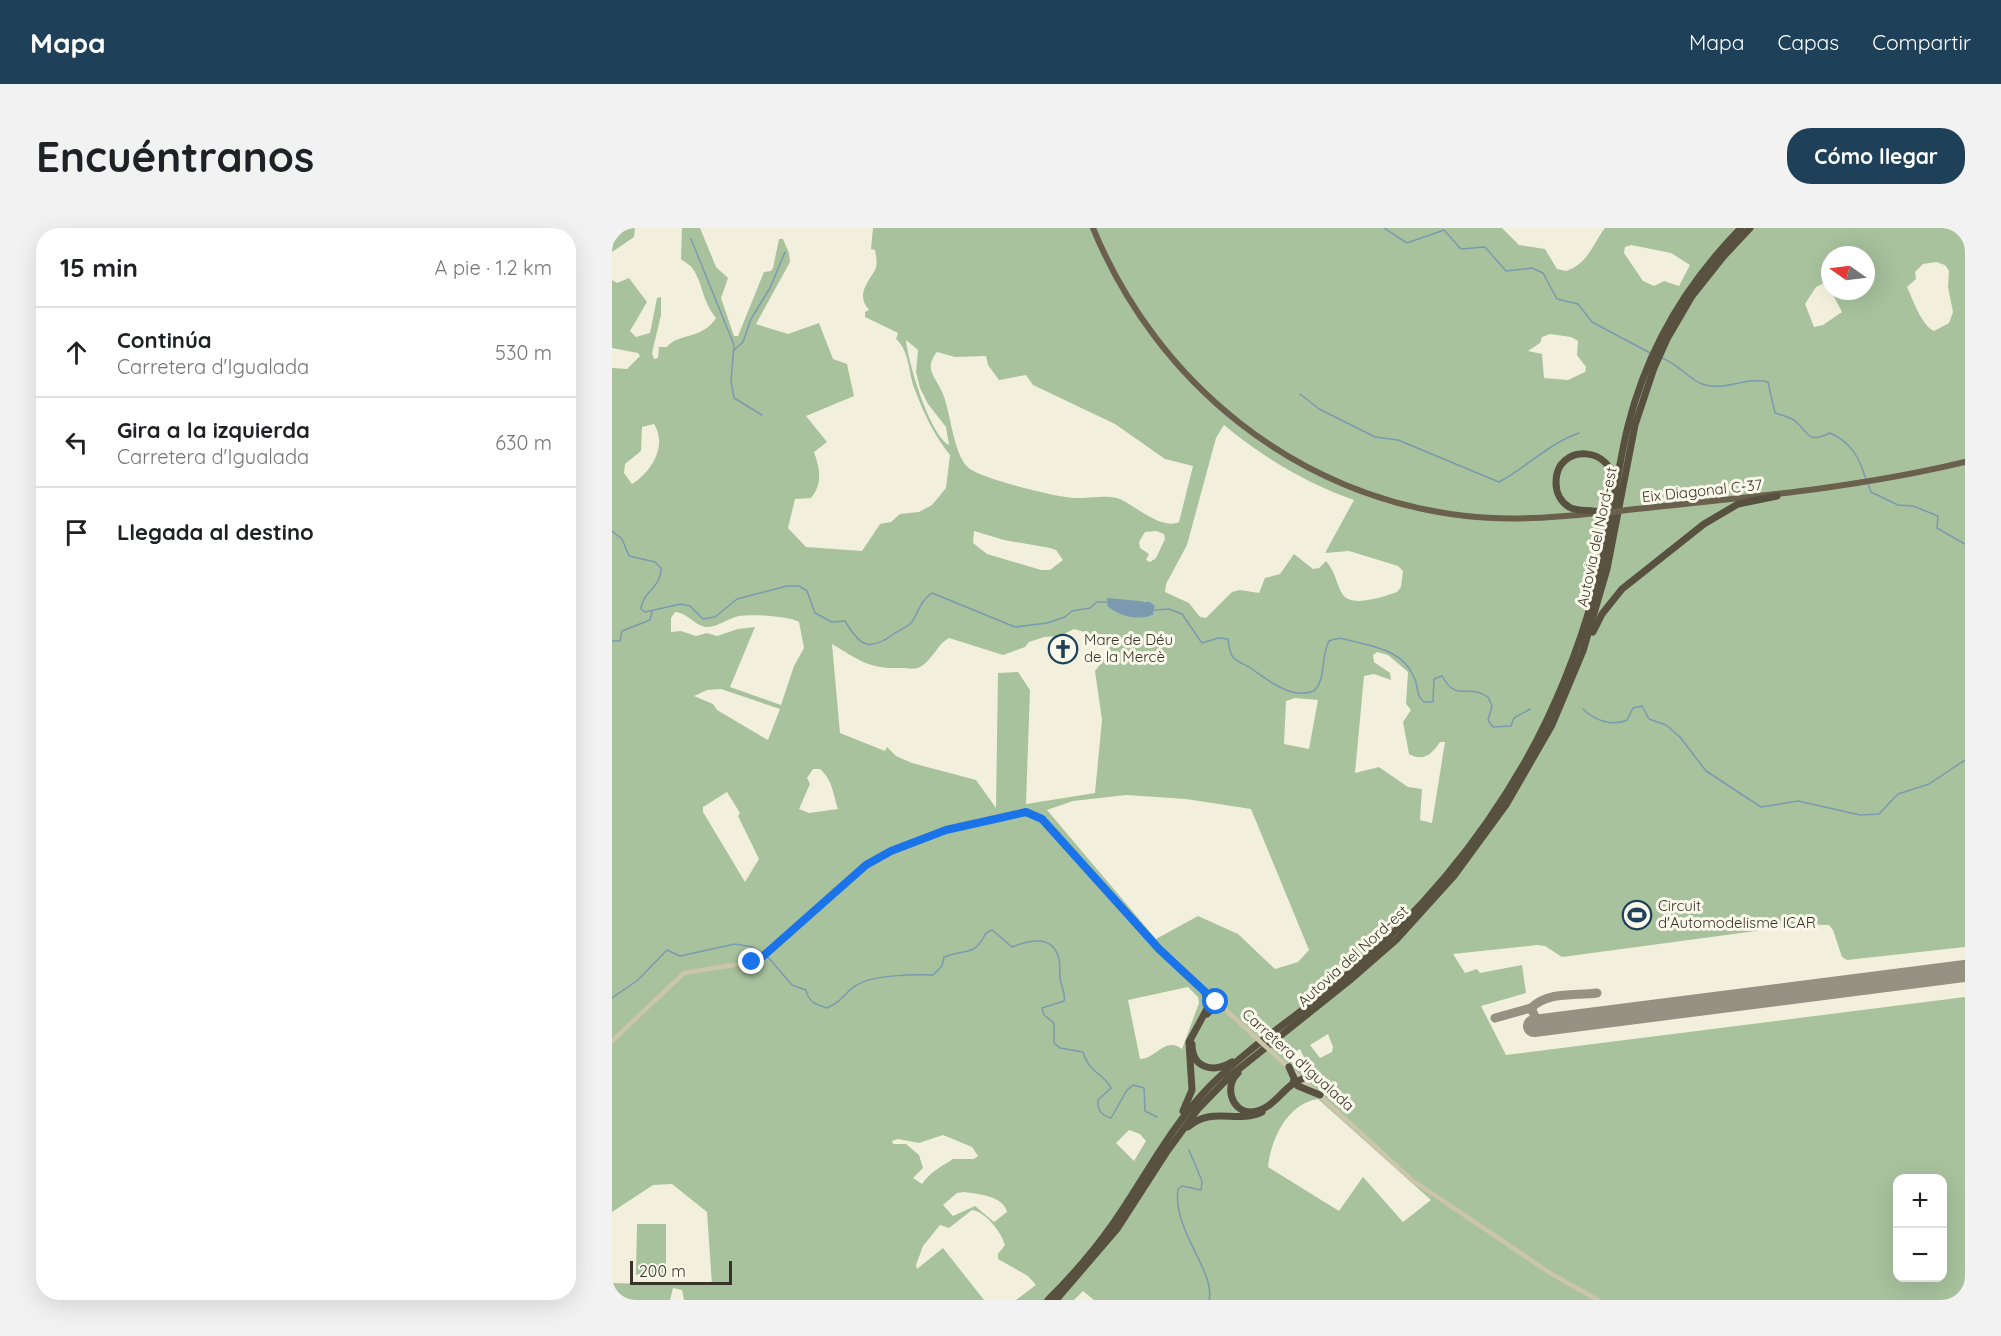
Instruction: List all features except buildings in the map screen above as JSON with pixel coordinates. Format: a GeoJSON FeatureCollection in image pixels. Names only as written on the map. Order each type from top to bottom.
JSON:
{"type":"FeatureCollection","features":[{"type":"Feature","properties":{"kind":"highway","name":"Eix Diagonal C-37"},"geometry":{"type":"LineString","coordinates":[[1093,228],[1127,299],[1163,350],[1212,400],[1277,449],[1314,470],[1352,488],[1398,503],[1465,516],[1523,518],[1603,513],[1777,496],[1881,481],[1965,462]]}},
{"type":"Feature","properties":{"kind":"highway","name":"Autovia del Nord-est"},"geometry":{"type":"LineString","coordinates":[[1048,1300],[1074,1274],[1113,1224],[1143,1174],[1185,1114],[1244,1054],[1347,975],[1390,937],[1436,888],[1482,830],[1524,763],[1555,702],[1583,631],[1606,543],[1628,426],[1650,362],[1688,292],[1741,228]]}},
{"type":"Feature","properties":{"kind":"highway","name":"Autovia del Nord-est"},"geometry":{"type":"LineString","coordinates":[[1056,1300],[1117,1229],[1198,1109],[1229,1077],[1381,954],[1454,876],[1492,826],[1523,778],[1552,725],[1583,651],[1607,569],[1635,425],[1654,368],[1667,339],[1692,296],[1709,273],[1750,228]]}},
{"type":"Feature","properties":{"kind":"highway"},"geometry":{"type":"LineString","coordinates":[[1603,513],[1571,508],[1559,497],[1556,486],[1557,474],[1571,456],[1587,453],[1598,456],[1612,471],[1613,490],[1606,543]]}},
{"type":"Feature","properties":{"kind":"highway"},"geometry":{"type":"LineString","coordinates":[[1583,651],[1602,614],[1622,589],[1723,511],[1749,501],[1777,496]]}},
{"type":"Feature","properties":{"kind":"highway"},"geometry":{"type":"LineString","coordinates":[[1205,992],[1209,1009]]}},
{"type":"Feature","properties":{"kind":"highway"},"geometry":{"type":"LineString","coordinates":[[1143,1174],[1155,1150],[1187,1106],[1192,1078],[1187,1050],[1194,1032],[1209,1009],[1219,1005]]}},
{"type":"Feature","properties":{"kind":"highway"},"geometry":{"type":"LineString","coordinates":[[1194,1032],[1191,1048],[1193,1056],[1206,1068],[1218,1069],[1244,1054]]}},
{"type":"Feature","properties":{"kind":"highway"},"geometry":{"type":"LineString","coordinates":[[1269,1046],[1233,1077],[1230,1089],[1232,1100],[1240,1110],[1250,1112],[1263,1109],[1296,1085]]}},
{"type":"Feature","properties":{"kind":"highway"},"geometry":{"type":"LineString","coordinates":[[1289,1067],[1296,1085]]}},
{"type":"Feature","properties":{"kind":"highway"},"geometry":{"type":"LineString","coordinates":[[1179,1134],[1192,1123],[1208,1116],[1243,1117],[1260,1114],[1302,1079]]}},
{"type":"Feature","properties":{"kind":"highway"},"geometry":{"type":"LineString","coordinates":[[1296,1085],[1320,1095]]}},
{"type":"Feature","properties":{"kind":"street","name":"Carretera d'Igualada"},"geometry":{"type":"LineString","coordinates":[[613,1039],[684,973],[752,962],[765,954],[866,865],[880,856],[928,835],[1026,812],[1042,819],[1159,949],[1412,1180],[1444,1204],[1550,1273],[1598,1300]]}},
{"type":"Feature","properties":{"kind":"green space"},"geometry":{"type":"Polygon","coordinates":[[[625,228],[635,228],[634,237],[612,252],[612,244],[625,228]]]}},
{"type":"Feature","properties":{"kind":"green space"},"geometry":{"type":"Polygon","coordinates":[[[682,228],[700,228],[716,267],[728,278],[721,298],[734,336],[738,336],[764,272],[771,271],[773,268],[779,239],[783,239],[790,262],[756,324],[788,334],[819,323],[833,359],[847,364],[854,396],[806,416],[827,442],[814,452],[819,470],[819,481],[815,492],[811,498],[795,499],[788,528],[806,547],[862,551],[880,524],[891,522],[900,514],[919,512],[932,505],[946,488],[950,455],[934,432],[922,407],[904,350],[896,339],[898,333],[865,317],[865,312],[869,310],[865,305],[863,294],[876,265],[875,250],[871,249],[873,228],[1502,228],[1519,245],[1545,249],[1557,269],[1566,271],[1585,259],[1605,228],[1965,228],[1965,947],[1847,960],[1842,957],[1833,930],[1829,925],[1781,924],[1756,931],[1562,957],[1545,946],[1538,945],[1453,954],[1465,973],[1477,969],[1480,973],[1522,965],[1526,993],[1481,1006],[1506,1055],[1965,997],[1965,1300],[1094,1300],[1083,1291],[1074,1300],[1016,1300],[1036,1285],[1028,1276],[998,1259],[998,1254],[1005,1245],[1000,1234],[988,1219],[972,1210],[949,1228],[940,1225],[923,1246],[916,1265],[917,1269],[943,1248],[984,1300],[684,1300],[682,1290],[673,1288],[670,1300],[612,1300],[612,1283],[712,1285],[707,1212],[672,1184],[653,1185],[612,1212],[612,368],[627,369],[640,356],[638,353],[612,348],[612,280],[617,283],[629,278],[647,302],[630,331],[636,337],[650,333],[657,298],[661,297],[661,315],[652,353],[654,359],[658,358],[659,347],[667,347],[677,340],[704,330],[716,318],[690,266],[681,259],[682,228]],[[1631,245],[1625,247],[1624,253],[1643,281],[1654,286],[1664,281],[1679,286],[1690,265],[1671,253],[1631,245]],[[1936,262],[1923,264],[1915,272],[1916,279],[1907,287],[1918,312],[1934,331],[1949,323],[1953,312],[1948,287],[1949,271],[1945,265],[1936,262]],[[1550,334],[1542,337],[1540,343],[1528,351],[1542,354],[1544,378],[1568,380],[1585,372],[1586,367],[1577,355],[1578,341],[1571,337],[1550,334]],[[906,340],[921,397],[935,428],[949,445],[946,427],[928,404],[920,388],[916,372],[918,350],[906,340]],[[937,352],[931,364],[931,370],[944,397],[960,456],[970,469],[1005,483],[1054,495],[1076,498],[1117,498],[1164,523],[1179,522],[1193,466],[1165,459],[1115,424],[1033,385],[1026,375],[999,380],[988,365],[986,356],[955,357],[937,352]],[[654,424],[642,427],[641,451],[625,464],[624,473],[632,484],[651,466],[659,441],[654,424]],[[1224,425],[1216,438],[1187,545],[1166,584],[1165,592],[1189,603],[1200,617],[1206,618],[1232,592],[1240,590],[1259,593],[1265,578],[1280,574],[1294,554],[1313,569],[1319,568],[1326,561],[1343,595],[1354,601],[1369,600],[1397,592],[1401,587],[1403,571],[1398,566],[1349,551],[1325,553],[1354,500],[1319,486],[1285,468],[1253,448],[1224,425]],[[974,531],[973,543],[987,554],[1041,570],[1050,570],[1063,560],[1056,550],[1004,540],[974,531]],[[1156,531],[1145,532],[1139,542],[1140,548],[1149,554],[1146,560],[1150,562],[1156,558],[1165,539],[1164,534],[1156,531]],[[1145,601],[1108,607],[1124,616],[1141,618],[1153,615],[1155,606],[1145,601]],[[675,612],[671,618],[671,632],[681,631],[696,636],[707,633],[717,636],[738,629],[755,627],[730,687],[781,705],[794,666],[804,648],[799,622],[779,617],[745,615],[704,627],[675,612]],[[1074,629],[1060,636],[1044,637],[1029,642],[1025,647],[1003,655],[949,638],[924,664],[911,669],[872,665],[832,644],[840,733],[885,751],[887,747],[896,756],[912,763],[976,780],[996,808],[998,673],[1018,672],[1030,690],[1026,804],[1095,793],[1102,720],[1095,671],[1114,641],[1074,629]],[[1377,652],[1373,655],[1374,662],[1390,673],[1391,680],[1374,674],[1364,676],[1355,773],[1379,767],[1408,787],[1422,789],[1420,820],[1432,823],[1445,742],[1440,742],[1427,756],[1419,757],[1409,754],[1403,722],[1411,710],[1406,704],[1408,672],[1388,655],[1377,652]],[[721,689],[707,690],[694,696],[713,704],[717,710],[768,740],[780,709],[721,689]],[[1295,698],[1286,701],[1284,744],[1309,749],[1318,700],[1295,698]],[[813,769],[807,778],[810,784],[799,809],[809,813],[838,809],[830,783],[820,769],[813,769]],[[727,792],[703,807],[703,812],[745,882],[759,859],[738,816],[740,813],[727,792]],[[1126,795],[1073,801],[1047,810],[1156,939],[1198,916],[1238,934],[1275,969],[1298,962],[1309,950],[1251,809],[1186,799],[1126,795]],[[1188,987],[1128,1000],[1140,1059],[1146,1058],[1165,1046],[1171,1045],[1182,1049],[1199,1003],[1198,997],[1188,987]],[[1328,1034],[1310,1045],[1320,1058],[1332,1052],[1333,1047],[1328,1034]],[[1300,1049],[1295,1052],[1291,1062],[1309,1078],[1314,1078],[1300,1049]],[[1318,1099],[1307,1102],[1289,1115],[1277,1134],[1268,1167],[1339,1211],[1363,1177],[1403,1222],[1431,1200],[1318,1099]],[[1129,1130],[1116,1143],[1134,1161],[1146,1141],[1140,1134],[1129,1130]],[[943,1135],[919,1143],[898,1139],[892,1141],[893,1144],[906,1144],[919,1155],[923,1168],[913,1178],[922,1184],[932,1173],[953,1159],[974,1159],[978,1156],[972,1147],[943,1135]],[[964,1192],[957,1193],[943,1205],[953,1216],[975,1206],[994,1222],[1007,1212],[1001,1202],[996,1199],[964,1192]]]}},
{"type":"Feature","properties":{"kind":"green space"},"geometry":{"type":"Polygon","coordinates":[[[637,1224],[666,1224],[666,1275],[636,1275],[637,1224]]]}},
{"type":"Feature","properties":{"kind":"water"},"geometry":{"type":"Polygon","coordinates":[[[1107,598],[1150,602],[1155,606],[1153,615],[1141,618],[1124,616],[1108,607],[1107,598]]]}},
{"type":"Feature","properties":{"kind":"waterway"},"geometry":{"type":"LineString","coordinates":[[1384,228],[1407,243],[1444,230],[1461,249],[1485,247],[1506,271],[1532,268],[1543,273],[1557,299],[1578,304],[1592,322],[1652,354]]}},
{"type":"Feature","properties":{"kind":"waterway"},"geometry":{"type":"LineString","coordinates":[[691,239],[734,345],[731,381],[734,398],[762,415]]}},
{"type":"Feature","properties":{"kind":"waterway"},"geometry":{"type":"LineString","coordinates":[[733,351],[743,342],[751,319],[770,288],[785,252]]}},
{"type":"Feature","properties":{"kind":"waterway"},"geometry":{"type":"LineString","coordinates":[[1662,358],[1697,382],[1710,386],[1752,381],[1768,382],[1775,413],[1794,420],[1809,436],[1816,437],[1830,433],[1844,441],[1858,458],[1866,480]]}},
{"type":"Feature","properties":{"kind":"waterway"},"geometry":{"type":"LineString","coordinates":[[1300,394],[1319,409],[1375,437],[1398,440],[1499,482],[1547,449],[1579,433]]}},
{"type":"Feature","properties":{"kind":"waterway"},"geometry":{"type":"LineString","coordinates":[[1868,484],[1871,492],[1898,505],[1913,506],[1938,516],[1937,528],[1965,544]]}},
{"type":"Feature","properties":{"kind":"waterway"},"geometry":{"type":"LineString","coordinates":[[612,531],[622,539],[629,556],[655,562],[661,568],[658,580],[642,603],[641,609],[645,612],[681,604],[690,606],[703,619],[715,617],[737,599],[787,586],[799,586],[807,591],[815,613],[832,622],[845,621],[855,636],[866,644],[872,645],[909,624],[922,603],[932,593],[1015,627],[1047,623],[1065,617],[1072,611],[1090,608],[1097,602],[1108,602]]}},
{"type":"Feature","properties":{"kind":"waterway"},"geometry":{"type":"LineString","coordinates":[[1154,610],[1169,609],[1182,614],[1202,643],[1218,638],[1228,639],[1235,659],[1288,691],[1296,693],[1314,691],[1321,680],[1329,641],[1341,638],[1376,647],[1398,657],[1410,669],[1419,696],[1424,702],[1433,702],[1434,679],[1442,676],[1453,689],[1481,693],[1488,697],[1492,706],[1488,720],[1493,727],[1511,726],[1514,718],[1530,709]]}},
{"type":"Feature","properties":{"kind":"waterway"},"geometry":{"type":"LineString","coordinates":[[612,641],[620,641],[622,631],[650,620],[652,612]]}},
{"type":"Feature","properties":{"kind":"waterway"},"geometry":{"type":"LineString","coordinates":[[1583,709],[1598,719],[1615,723],[1627,720],[1633,708],[1642,706],[1649,719],[1666,725],[1680,737],[1706,771],[1761,807],[1798,801],[1860,815],[1879,814],[1898,794],[1929,784],[1965,760]]}},
{"type":"Feature","properties":{"kind":"waterway"},"geometry":{"type":"LineString","coordinates":[[612,998],[638,980],[667,950],[680,956],[735,944],[753,947],[767,956],[792,985],[806,990],[811,1000],[827,1008],[853,988],[873,979],[933,975],[942,966],[944,957],[974,949],[986,933],[992,930],[1012,947],[1026,942],[1040,941],[1046,942],[1056,951],[1060,961],[1064,1001],[1042,1008],[1044,1015],[1054,1023],[1054,1043],[1060,1048],[1083,1052],[1089,1065],[1111,1088],[1098,1100],[1100,1112],[1111,1118],[1127,1090],[1133,1085],[1144,1088],[1145,1111],[1157,1117]]}},
{"type":"Feature","properties":{"kind":"waterway"},"geometry":{"type":"LineString","coordinates":[[1189,1150],[1202,1181],[1201,1190],[1182,1186],[1178,1189],[1178,1204],[1181,1220],[1206,1277],[1209,1300]]}},
{"type":"Feature","properties":{"kind":"taxiway"},"geometry":{"type":"LineString","coordinates":[[1531,1008],[1546,999],[1562,995],[1597,993]]}},
{"type":"Feature","properties":{"kind":"taxiway"},"geometry":{"type":"LineString","coordinates":[[1495,1018],[1531,1008],[1539,1025]]}},
{"type":"Feature","properties":{"kind":"runway"},"geometry":{"type":"LineString","coordinates":[[1534,1026],[1965,971]]}},
{"type":"Feature","properties":{"kind":"place","name":"Mare de Déu de la Mercè"},"geometry":{"type":"Point","coordinates":[1063,649]}},
{"type":"Feature","properties":{"kind":"place","name":"Circuit d'Automodelisme ICAR"},"geometry":{"type":"Point","coordinates":[1637,915]}},
{"type":"Feature","properties":{"kind":"route"},"geometry":{"type":"LineString","coordinates":[[752,962],[761,958],[866,865],[880,856],[928,835],[1026,812],[1038,815],[1042,819],[1159,949],[1183,974],[1216,1002]]}}]}
